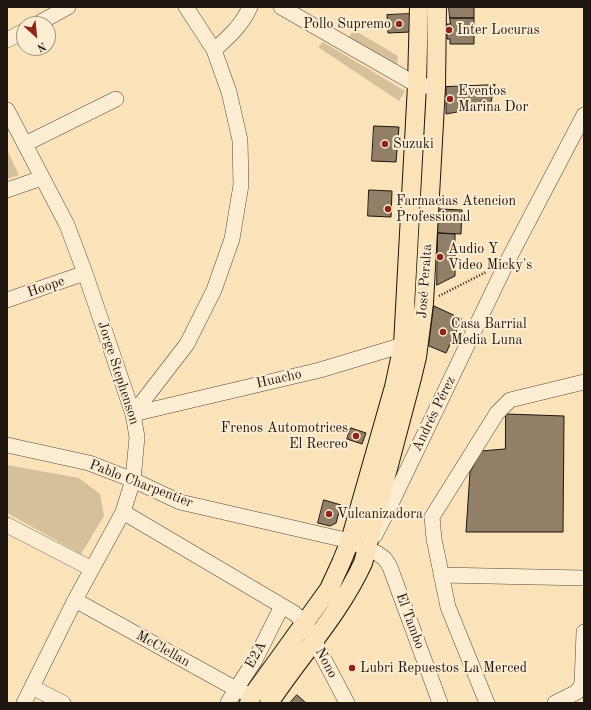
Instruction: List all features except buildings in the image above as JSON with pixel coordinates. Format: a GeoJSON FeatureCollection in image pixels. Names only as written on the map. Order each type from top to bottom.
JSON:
{"type":"FeatureCollection","features":[{"type":"Feature","properties":{"kind":"main road","name":"José Peralta"},"geometry":{"type":"LineString","coordinates":[[350,541],[394,387],[403,345],[419,7]]}},
{"type":"Feature","properties":{"kind":"main road","name":"José Peralta"},"geometry":{"type":"LineString","coordinates":[[367,548],[417,357],[424,303],[436,87],[437,7]]}},
{"type":"Feature","properties":{"kind":"main road"},"geometry":{"type":"LineString","coordinates":[[250,700],[329,589],[342,563],[350,541]]}},
{"type":"Feature","properties":{"kind":"main road","name":"Andrés Pérez"},"geometry":{"type":"LineString","coordinates":[[269,703],[315,642],[353,585],[364,563],[367,548]]}},
{"type":"Feature","properties":{"kind":"street"},"geometry":{"type":"LineString","coordinates":[[52,16],[68,7]]}},
{"type":"Feature","properties":{"kind":"street"},"geometry":{"type":"LineString","coordinates":[[133,414],[187,344],[214,290],[232,239],[241,185],[240,140],[230,92],[214,50],[186,7]]}},
{"type":"Feature","properties":{"kind":"street"},"geometry":{"type":"LineString","coordinates":[[214,50],[232,34],[250,7]]}},
{"type":"Feature","properties":{"kind":"street"},"geometry":{"type":"LineString","coordinates":[[281,7],[416,85],[436,87]]}},
{"type":"Feature","properties":{"kind":"street"},"geometry":{"type":"LineString","coordinates":[[7,40],[16,35]]}},
{"type":"Feature","properties":{"kind":"street"},"geometry":{"type":"LineString","coordinates":[[25,144],[116,100]]}},
{"type":"Feature","properties":{"kind":"street","name":"Jorge Stephenson"},"geometry":{"type":"LineString","coordinates":[[7,110],[67,225],[133,414],[137,437],[133,480],[123,512],[75,600],[24,703]]}},
{"type":"Feature","properties":{"kind":"street","name":"Andrés Pérez"},"geometry":{"type":"LineString","coordinates":[[367,548],[388,510],[507,262],[584,115]]}},
{"type":"Feature","properties":{"kind":"street"},"geometry":{"type":"LineString","coordinates":[[7,190],[42,178]]}},
{"type":"Feature","properties":{"kind":"street","name":"Hoope"},"geometry":{"type":"LineString","coordinates":[[7,300],[85,274]]}},
{"type":"Feature","properties":{"kind":"street","name":"Huacho"},"geometry":{"type":"LineString","coordinates":[[133,414],[320,370],[403,345],[420,332]]}},
{"type":"Feature","properties":{"kind":"street"},"geometry":{"type":"LineString","coordinates":[[487,703],[448,607],[434,539],[432,517],[497,413],[510,400],[584,382]]}},
{"type":"Feature","properties":{"kind":"street","name":"Pablo Charpentier"},"geometry":{"type":"LineString","coordinates":[[7,445],[89,463],[133,480],[180,502],[350,541],[367,548]]}},
{"type":"Feature","properties":{"kind":"street"},"geometry":{"type":"LineString","coordinates":[[123,512],[294,612],[305,623]]}},
{"type":"Feature","properties":{"kind":"street"},"geometry":{"type":"LineString","coordinates":[[7,525],[92,569]]}},
{"type":"Feature","properties":{"kind":"street","name":"El Tambo"},"geometry":{"type":"LineString","coordinates":[[367,548],[377,552],[385,559],[390,567],[440,703]]}},
{"type":"Feature","properties":{"kind":"street"},"geometry":{"type":"LineString","coordinates":[[441,575],[584,578]]}},
{"type":"Feature","properties":{"kind":"street","name":"McClellan"},"geometry":{"type":"LineString","coordinates":[[75,600],[236,689],[250,700]]}},
{"type":"Feature","properties":{"kind":"street","name":"E2A"},"geometry":{"type":"LineString","coordinates":[[228,703],[255,660],[282,606]]}},
{"type":"Feature","properties":{"kind":"street","name":"Nono"},"geometry":{"type":"LineString","coordinates":[[305,623],[347,703]]}},
{"type":"Feature","properties":{"kind":"street"},"geometry":{"type":"LineString","coordinates":[[555,703],[577,692],[582,684],[584,632]]}},
{"type":"Feature","properties":{"kind":"street"},"geometry":{"type":"LineString","coordinates":[[32,687],[63,703]]}},
{"type":"Feature","properties":{"kind":"path"},"geometry":{"type":"LineString","coordinates":[[424,303],[507,262]]}},
{"type":"Feature","properties":{"kind":"shaded area"},"geometry":{"type":"Polygon","coordinates":[[[354,30],[398,56],[397,67],[347,39],[354,30]]]}},
{"type":"Feature","properties":{"kind":"shaded area"},"geometry":{"type":"Polygon","coordinates":[[[323,42],[405,91],[399,101],[318,47],[323,42]]]}},
{"type":"Feature","properties":{"kind":"shaded area"},"geometry":{"type":"Polygon","coordinates":[[[7,150],[19,175],[7,179],[7,150]]]}},
{"type":"Feature","properties":{"kind":"shaded area"},"geometry":{"type":"Polygon","coordinates":[[[7,465],[79,478],[100,494],[104,516],[81,554],[7,513],[7,465]]]}},
{"type":"Feature","properties":{"kind":"place","name":"Pollo Supremo"},"geometry":{"type":"Point","coordinates":[399,24]}},
{"type":"Feature","properties":{"kind":"place","name":"Inter Locuras"},"geometry":{"type":"Point","coordinates":[449,30]}},
{"type":"Feature","properties":{"kind":"place","name":"Eventos Marina Dor"},"geometry":{"type":"Point","coordinates":[450,99]}},
{"type":"Feature","properties":{"kind":"place","name":"Suzuki"},"geometry":{"type":"Point","coordinates":[385,144]}},
{"type":"Feature","properties":{"kind":"place","name":"Farmacias Atencion Professional"},"geometry":{"type":"Point","coordinates":[388,209]}},
{"type":"Feature","properties":{"kind":"place","name":"Audio Y Video Micky's"},"geometry":{"type":"Point","coordinates":[440,257]}},
{"type":"Feature","properties":{"kind":"place","name":"Casa Barrial Media Luna"},"geometry":{"type":"Point","coordinates":[443,332]}},
{"type":"Feature","properties":{"kind":"place","name":"Frenos Automotrices El Recreo"},"geometry":{"type":"Point","coordinates":[356,436]}},
{"type":"Feature","properties":{"kind":"place","name":"Vulcanizadora"},"geometry":{"type":"Point","coordinates":[329,514]}},
{"type":"Feature","properties":{"kind":"place","name":"Lubri Repuestos La Merced"},"geometry":{"type":"Point","coordinates":[352,668]}}]}
